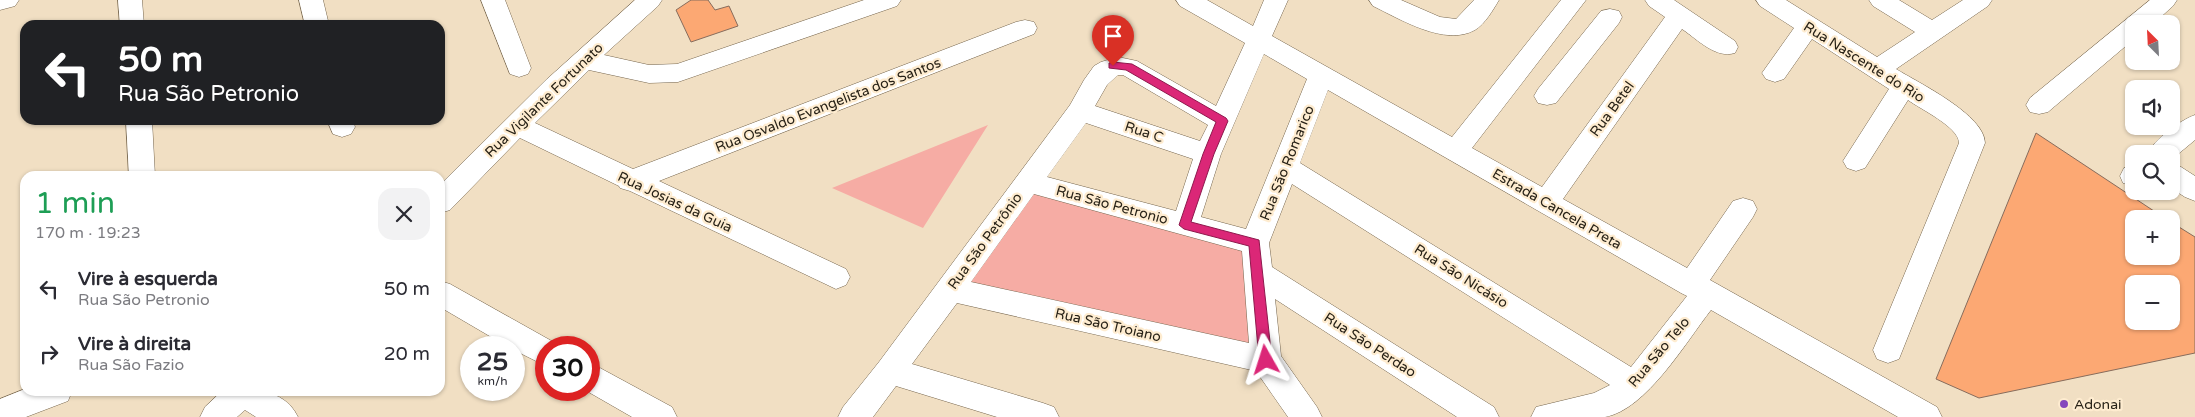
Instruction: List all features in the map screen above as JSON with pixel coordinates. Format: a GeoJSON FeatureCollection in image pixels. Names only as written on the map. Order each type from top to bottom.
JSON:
{"type":"FeatureCollection","features":[{"type":"Feature","properties":{"kind":"street"},"geometry":{"type":"LineString","coordinates":[[0,2],[7,0]]}},
{"type":"Feature","properties":{"kind":"street"},"geometry":{"type":"LineString","coordinates":[[130,0],[132,20]]}},
{"type":"Feature","properties":{"kind":"street"},"geometry":{"type":"LineString","coordinates":[[311,0],[316,20]]}},
{"type":"Feature","properties":{"kind":"street"},"geometry":{"type":"LineString","coordinates":[[493,0],[518,68]]}},
{"type":"Feature","properties":{"kind":"street","name":"Rua Vigilante Fortunato"},"geometry":{"type":"LineString","coordinates":[[445,197],[516,125],[650,0]]}},
{"type":"Feature","properties":{"kind":"street"},"geometry":{"type":"LineString","coordinates":[[584,60],[649,74],[678,73],[889,0]]}},
{"type":"Feature","properties":{"kind":"street","name":"Estrada Cancela Preta"},"geometry":{"type":"LineString","coordinates":[[1188,0],[1926,417]]}},
{"type":"Feature","properties":{"kind":"street"},"geometry":{"type":"LineString","coordinates":[[1184,225],[1208,154],[1257,39],[1276,0]]}},
{"type":"Feature","properties":{"kind":"street"},"geometry":{"type":"LineString","coordinates":[[1381,0],[1436,24],[1455,28],[1468,23],[1487,0]]}},
{"type":"Feature","properties":{"kind":"street"},"geometry":{"type":"LineString","coordinates":[[1455,151],[1574,0]]}},
{"type":"Feature","properties":{"kind":"street"},"geometry":{"type":"LineString","coordinates":[[1657,0],[1726,47]]}},
{"type":"Feature","properties":{"kind":"street","name":"Rua Nascente do Rio"},"geometry":{"type":"LineString","coordinates":[[1768,0],[1961,122],[1972,136],[1972,143],[1888,350]]}},
{"type":"Feature","properties":{"kind":"street"},"geometry":{"type":"LineString","coordinates":[[1881,0],[1933,32]]}},
{"type":"Feature","properties":{"kind":"street"},"geometry":{"type":"LineString","coordinates":[[1876,70],[1980,0]]}},
{"type":"Feature","properties":{"kind":"street"},"geometry":{"type":"LineString","coordinates":[[2148,15],[2166,0]]}},
{"type":"Feature","properties":{"kind":"street"},"geometry":{"type":"LineString","coordinates":[[1547,96],[1610,16]]}},
{"type":"Feature","properties":{"kind":"street","name":"Rua Betel"},"geometry":{"type":"LineString","coordinates":[[1546,202],[1679,16]]}},
{"type":"Feature","properties":{"kind":"street"},"geometry":{"type":"LineString","coordinates":[[1776,73],[1808,27]]}},
{"type":"Feature","properties":{"kind":"street","name":"Rua Osvaldo Evangelista dos Santos"},"geometry":{"type":"LineString","coordinates":[[630,181],[1025,28]]}},
{"type":"Feature","properties":{"kind":"street"},"geometry":{"type":"LineString","coordinates":[[2039,105],[2125,33]]}},
{"type":"Feature","properties":{"kind":"street"},"geometry":{"type":"LineString","coordinates":[[1539,45],[1574,62]]}},
{"type":"Feature","properties":{"kind":"street","name":"Rua São Petrônio"},"geometry":{"type":"LineString","coordinates":[[854,417],[890,371],[1080,111],[1102,72],[1113,66],[1128,67],[1222,121]]}},
{"type":"Feature","properties":{"kind":"street","name":"Rua São Romarico"},"geometry":{"type":"LineString","coordinates":[[1306,417],[1266,360],[1255,243],[1321,75]]}},
{"type":"Feature","properties":{"kind":"street"},"geometry":{"type":"LineString","coordinates":[[1856,161],[1903,87]]}},
{"type":"Feature","properties":{"kind":"street","name":"Rua C"},"geometry":{"type":"LineString","coordinates":[[1080,111],[1208,154]]}},
{"type":"Feature","properties":{"kind":"street"},"geometry":{"type":"LineString","coordinates":[[139,125],[142,171]]}},
{"type":"Feature","properties":{"kind":"street","name":"Rua Josias da Guia"},"geometry":{"type":"LineString","coordinates":[[516,125],[630,181],[836,277]]}},
{"type":"Feature","properties":{"kind":"street"},"geometry":{"type":"LineString","coordinates":[[2171,145],[2195,125]]}},
{"type":"Feature","properties":{"kind":"street","name":"Rua São Nicásio"},"geometry":{"type":"LineString","coordinates":[[1286,167],[1635,385]]}},
{"type":"Feature","properties":{"kind":"street"},"geometry":{"type":"LineString","coordinates":[[2180,180],[2195,190]]}},
{"type":"Feature","properties":{"kind":"street","name":"Rua São Petronio"},"geometry":{"type":"LineString","coordinates":[[1028,182],[1255,243]]}},
{"type":"Feature","properties":{"kind":"street","name":"Rua São Telo"},"geometry":{"type":"LineString","coordinates":[[1547,417],[1598,406],[1618,397],[1635,385],[1699,289],[1743,209]]}},
{"type":"Feature","properties":{"kind":"street","name":"Rua São Perdao"},"geometry":{"type":"LineString","coordinates":[[1257,273],[1483,417]]}},
{"type":"Feature","properties":{"kind":"street","name":"Rua São Troiano"},"geometry":{"type":"LineString","coordinates":[[950,289],[1266,360]]}},
{"type":"Feature","properties":{"kind":"street"},"geometry":{"type":"LineString","coordinates":[[445,296],[535,347]]}},
{"type":"Feature","properties":{"kind":"street"},"geometry":{"type":"LineString","coordinates":[[890,371],[1043,417]]}},
{"type":"Feature","properties":{"kind":"street"},"geometry":{"type":"LineString","coordinates":[[600,383],[661,417]]}},
{"type":"Feature","properties":{"kind":"street"},"geometry":{"type":"LineString","coordinates":[[0,413],[44,396]]}},
{"type":"Feature","properties":{"kind":"street"},"geometry":{"type":"LineString","coordinates":[[216,417],[239,396]]}},
{"type":"Feature","properties":{"kind":"street"},"geometry":{"type":"LineString","coordinates":[[249,396],[282,417]]}},
{"type":"Feature","properties":{"kind":"shaded area"},"geometry":{"type":"Polygon","coordinates":[[[988,125],[923,228],[832,188],[988,125]]]}},
{"type":"Feature","properties":{"kind":"shaded area"},"geometry":{"type":"Polygon","coordinates":[[[1027,187],[1246,245],[1253,351],[964,283],[1027,187]]]}},
{"type":"Feature","properties":{"kind":"building"},"geometry":{"type":"Polygon","coordinates":[[[691,0],[708,0],[715,10],[729,6],[738,26],[691,42],[676,10],[691,0]]]}},
{"type":"Feature","properties":{"kind":"building"},"geometry":{"type":"Polygon","coordinates":[[[2036,133],[2125,192],[2125,200],[2137,200],[2152,210],[2125,210],[2125,265],[2180,265],[2180,228],[2195,237],[2195,353],[1979,398],[1936,379],[2036,133]]]}},
{"type":"Feature","properties":{"kind":"place","name":"Adonai"},"geometry":{"type":"Point","coordinates":[2064,404]}},
{"type":"Feature","properties":{"kind":"route"},"geometry":{"type":"LineString","coordinates":[[1113,66],[1121,65],[1128,67],[1222,121],[1208,154],[1184,225],[1255,243],[1266,360]]}}]}
